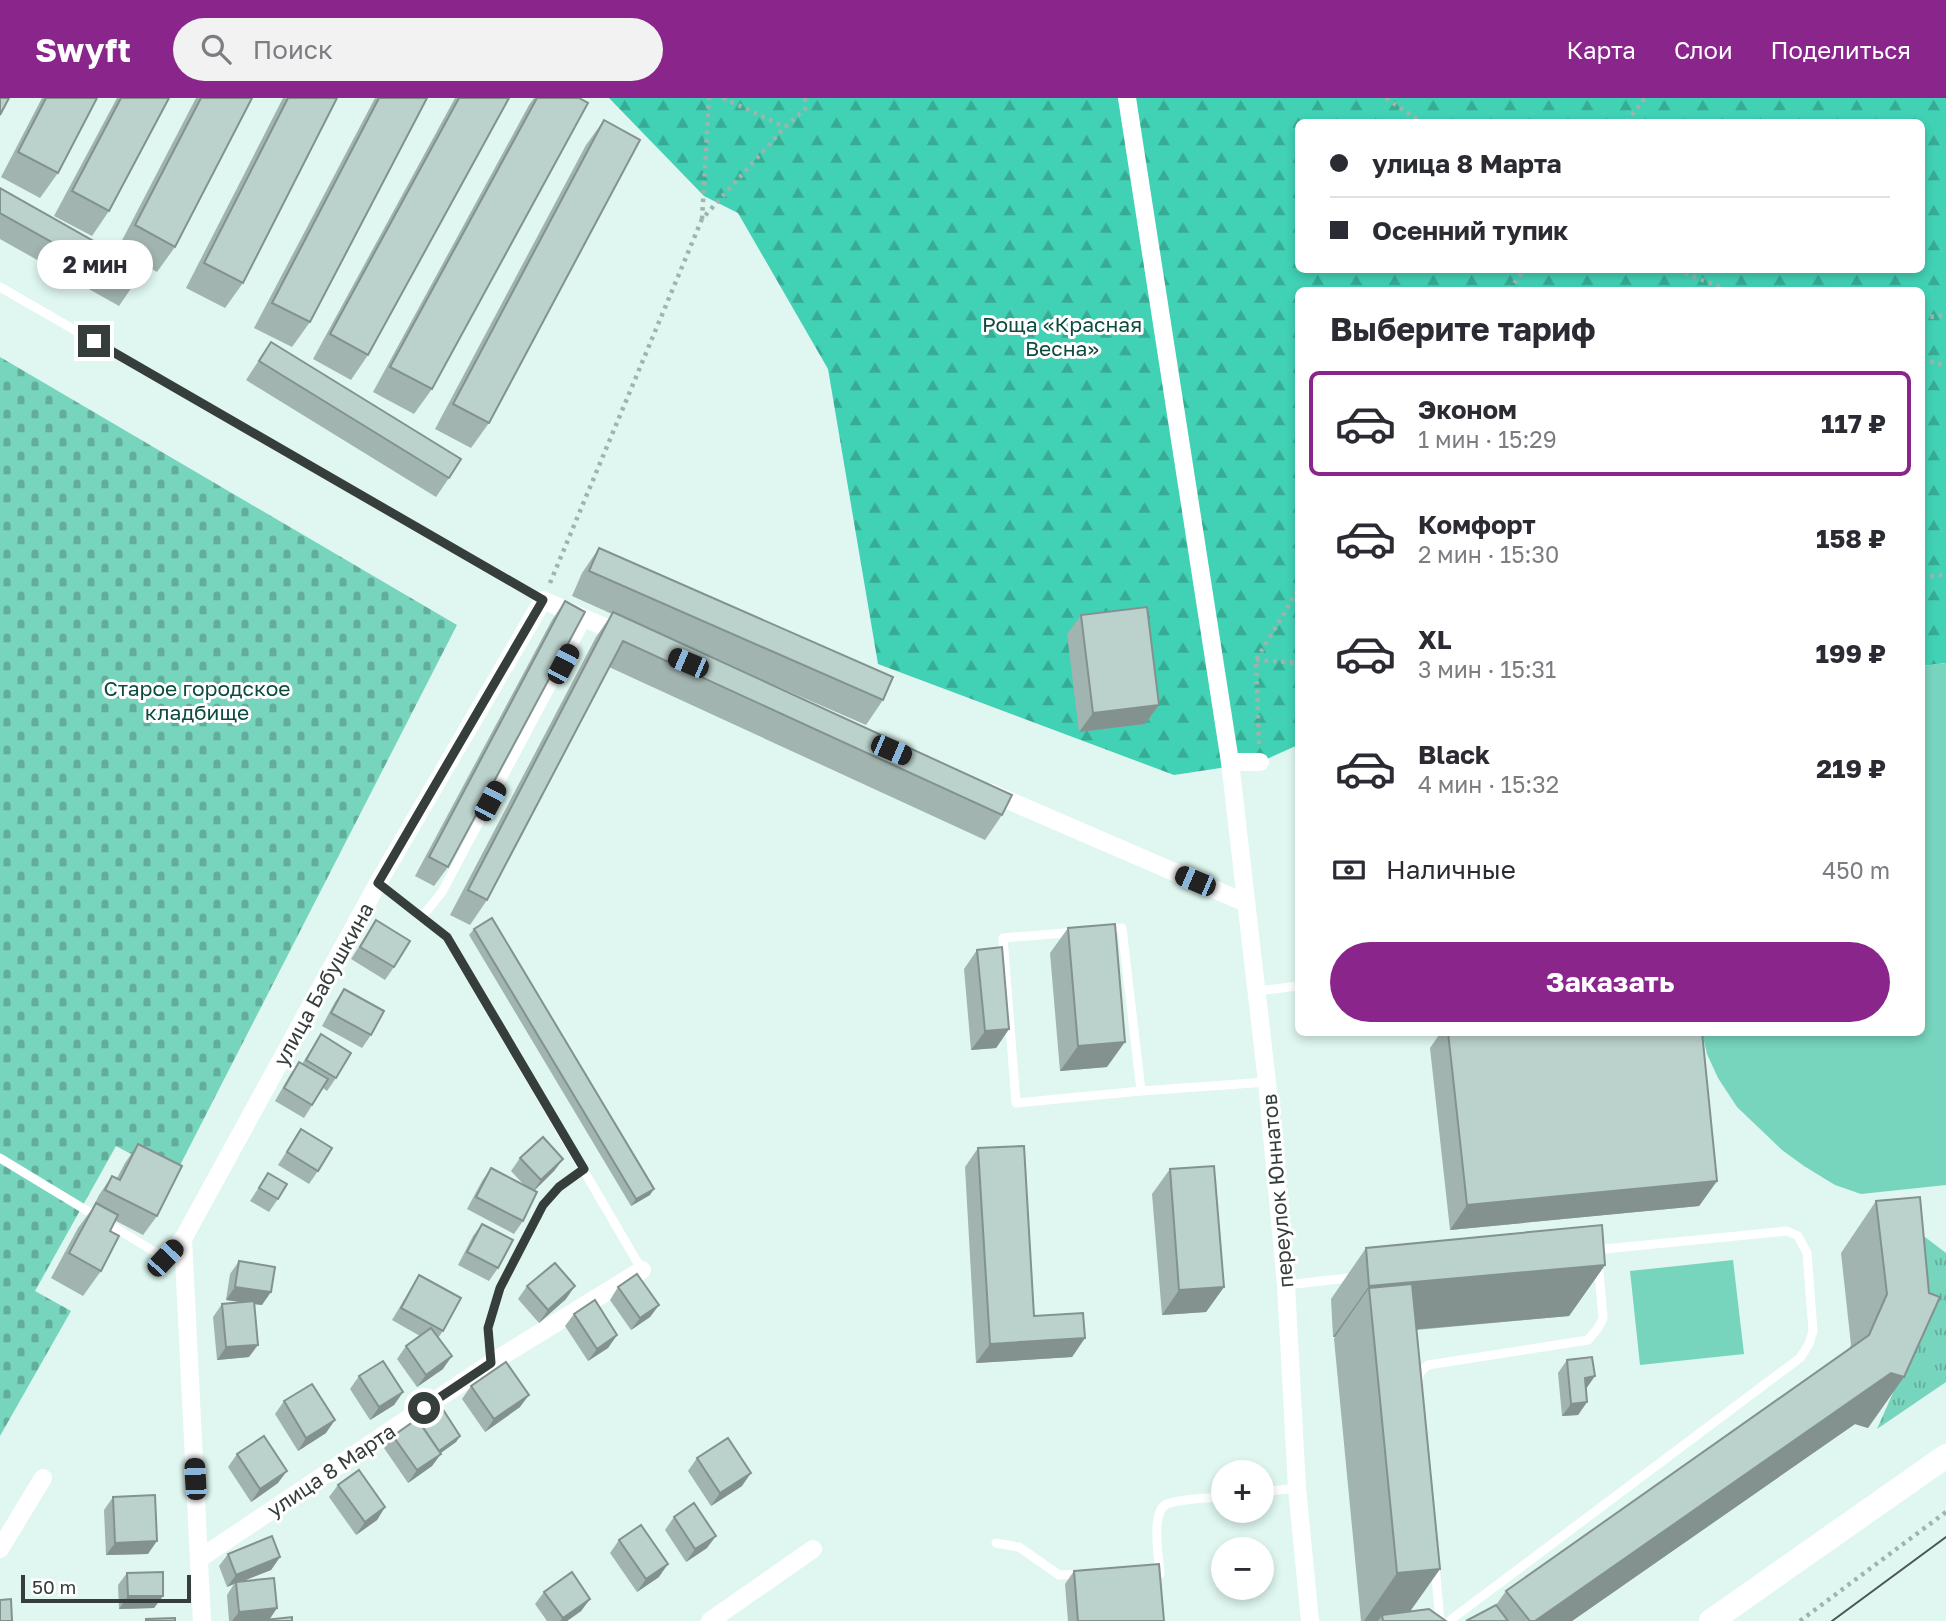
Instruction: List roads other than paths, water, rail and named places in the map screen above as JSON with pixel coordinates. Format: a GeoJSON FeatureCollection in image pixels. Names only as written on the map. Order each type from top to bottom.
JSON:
{"type":"FeatureCollection","features":[{"type":"Feature","properties":{"kind":"main road"},"geometry":{"type":"LineString","coordinates":[[1711,1621],[1736,1614],[1946,1456]]}},
{"type":"Feature","properties":{"kind":"street","name":"переулок Юннатов"},"geometry":{"type":"LineString","coordinates":[[1126,98],[1230,762],[1267,1082],[1286,1285],[1297,1488],[1310,1621]]}},
{"type":"Feature","properties":{"kind":"street"},"geometry":{"type":"LineString","coordinates":[[543,600],[638,641]]}},
{"type":"Feature","properties":{"kind":"street","name":"улица Бабушкина"},"geometry":{"type":"LineString","coordinates":[[165,1258],[183,1239],[378,883],[543,600]]}},
{"type":"Feature","properties":{"kind":"street"},"geometry":{"type":"LineString","coordinates":[[1230,762],[1260,762]]}},
{"type":"Feature","properties":{"kind":"street"},"geometry":{"type":"LineString","coordinates":[[967,783],[1246,903]]}},
{"type":"Feature","properties":{"kind":"street"},"geometry":{"type":"LineString","coordinates":[[183,1239],[202,1621]]}},
{"type":"Feature","properties":{"kind":"street","name":"улица 8 Марта"},"geometry":{"type":"LineString","coordinates":[[199,1559],[491,1363],[642,1269]]}},
{"type":"Feature","properties":{"kind":"street"},"geometry":{"type":"LineString","coordinates":[[0,1549],[43,1478]]}},
{"type":"Feature","properties":{"kind":"street"},"geometry":{"type":"LineString","coordinates":[[710,1621],[813,1549]]}},
{"type":"Feature","properties":{"kind":"lane"},"geometry":{"type":"LineString","coordinates":[[0,287],[543,600]]}},
{"type":"Feature","properties":{"kind":"lane"},"geometry":{"type":"LineString","coordinates":[[422,917],[442,891],[587,619]]}},
{"type":"Feature","properties":{"kind":"lane"},"geometry":{"type":"LineString","coordinates":[[378,883],[447,937],[642,1269]]}},
{"type":"Feature","properties":{"kind":"lane"},"geometry":{"type":"LineString","coordinates":[[1096,930],[1122,928],[1141,1091]]}},
{"type":"Feature","properties":{"kind":"lane"},"geometry":{"type":"LineString","coordinates":[[1082,931],[1003,937],[1016,1103],[1267,1082]]}},
{"type":"Feature","properties":{"kind":"lane"},"geometry":{"type":"LineString","coordinates":[[1257,991],[1295,986]]}},
{"type":"Feature","properties":{"kind":"lane"},"geometry":{"type":"LineString","coordinates":[[0,1158],[165,1258]]}},
{"type":"Feature","properties":{"kind":"lane"},"geometry":{"type":"LineString","coordinates":[[491,1363],[488,1328],[500,1288],[543,1205],[559,1187],[584,1169]]}},
{"type":"Feature","properties":{"kind":"lane"},"geometry":{"type":"LineString","coordinates":[[1448,1621],[1800,1358],[1809,1344],[1813,1331],[1807,1253],[1798,1236],[1787,1231],[1584,1251]]}},
{"type":"Feature","properties":{"kind":"lane"},"geometry":{"type":"LineString","coordinates":[[1418,1397],[1417,1384],[1421,1371],[1428,1365],[1588,1340],[1603,1318],[1597,1249]]}},
{"type":"Feature","properties":{"kind":"lane"},"geometry":{"type":"LineString","coordinates":[[1286,1285],[1367,1275]]}},
{"type":"Feature","properties":{"kind":"lane"},"geometry":{"type":"LineString","coordinates":[[1274,1491],[1297,1488]]}},
{"type":"Feature","properties":{"kind":"lane"},"geometry":{"type":"LineString","coordinates":[[1161,1581],[1156,1522],[1160,1509],[1168,1503],[1211,1498]]}},
{"type":"Feature","properties":{"kind":"lane"},"geometry":{"type":"LineString","coordinates":[[996,1543],[1019,1547],[1059,1575],[1097,1573]]}},
{"type":"Feature","properties":{"kind":"lane"},"geometry":{"type":"LineString","coordinates":[[1434,1555],[1440,1621]]}},
{"type":"Feature","properties":{"kind":"lane"},"geometry":{"type":"LineString","coordinates":[[1147,1569],[1160,1568]]}},
{"type":"Feature","properties":{"kind":"tram line"},"geometry":{"type":"LineString","coordinates":[[1832,1621],[1946,1537]]}},
{"type":"Feature","properties":{"kind":"park label","name":"Роща «Красная Весна»"},"geometry":{"type":"Point","coordinates":[1062,336]}},
{"type":"Feature","properties":{"kind":"park label","name":"Старое городское кладбище"},"geometry":{"type":"Point","coordinates":[197,700]}}]}
